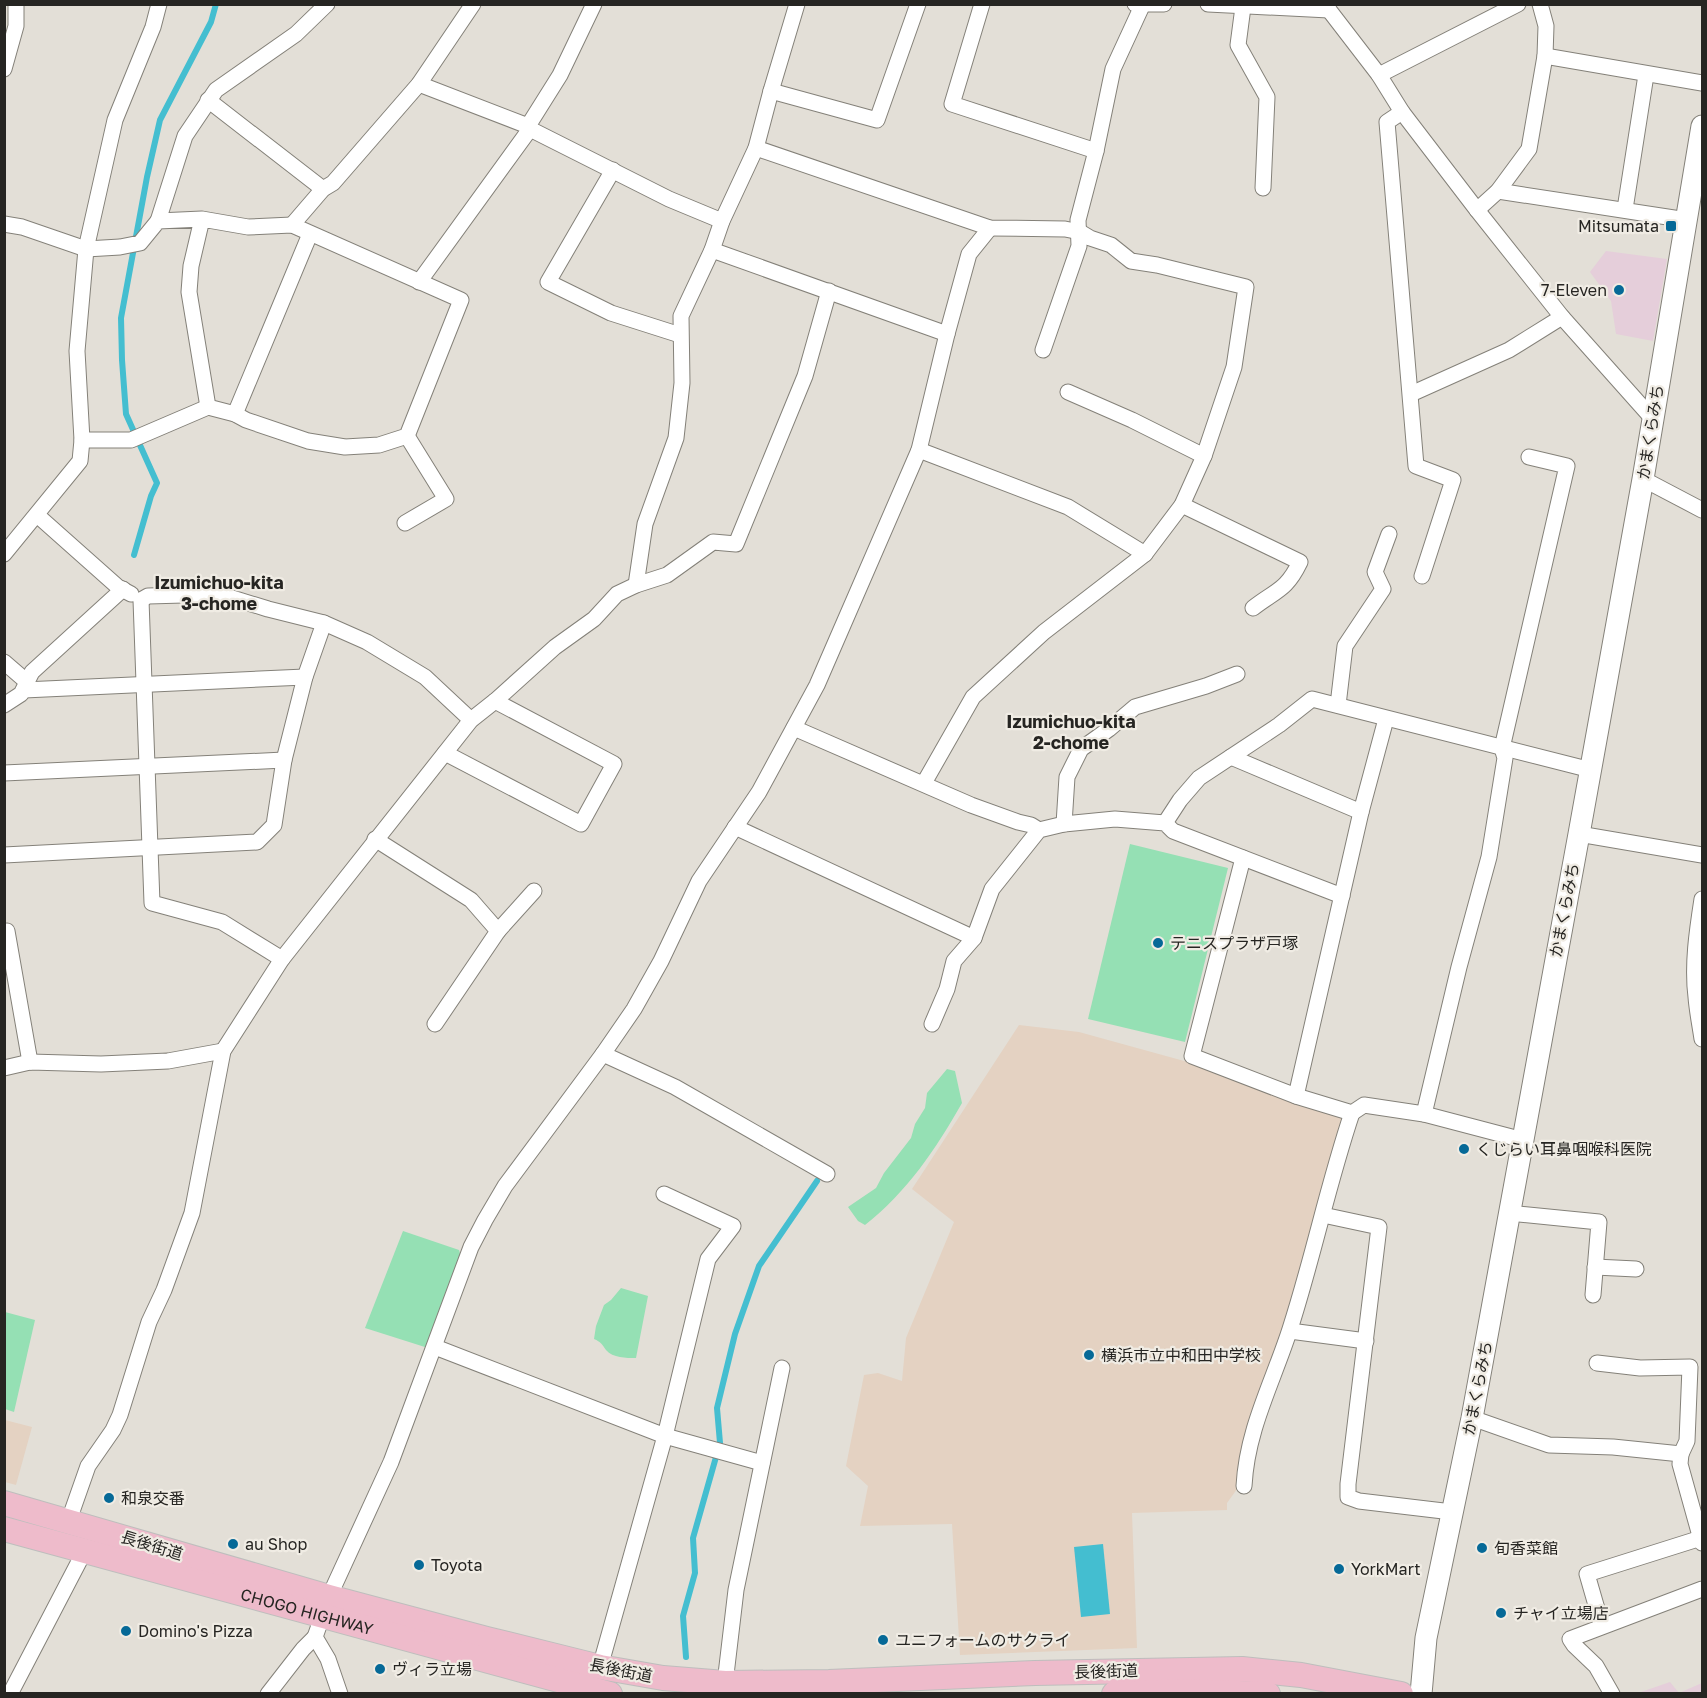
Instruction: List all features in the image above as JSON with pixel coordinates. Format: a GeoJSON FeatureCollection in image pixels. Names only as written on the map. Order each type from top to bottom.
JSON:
{"type":"FeatureCollection","features":[{"type":"Feature","properties":{"kind":"main road","name":"かまくらみち"},"geometry":{"type":"LineString","coordinates":[[1421,1694],[1425,1638],[1472,1418],[1591,770],[1643,479],[1702,126]]}},
{"type":"Feature","properties":{"kind":"main road","name":"長後街道"},"geometry":{"type":"LineString","coordinates":[[4,1503],[69,1520],[322,1617],[663,1678],[725,1683],[829,1683],[1045,1672],[1242,1669],[1301,1675],[1401,1694]]}},
{"type":"Feature","properties":{"kind":"main road","name":"CHOGO HIGHWAY"},"geometry":{"type":"LineString","coordinates":[[4,1529],[595,1692]]}},
{"type":"Feature","properties":{"kind":"main road"},"geometry":{"type":"LineString","coordinates":[[1114,1694],[1191,1691],[1268,1694]]}},
{"type":"Feature","properties":{"kind":"street"},"geometry":{"type":"LineString","coordinates":[[4,69],[16,26],[16,4]]}},
{"type":"Feature","properties":{"kind":"street"},"geometry":{"type":"LineString","coordinates":[[4,554],[80,461],[82,440],[77,351],[86,249],[115,120],[153,27],[159,4]]}},
{"type":"Feature","properties":{"kind":"street"},"geometry":{"type":"LineString","coordinates":[[4,224],[22,227],[86,249],[120,248],[140,243],[158,221],[185,136],[208,100],[216,90],[296,34],[327,4]]}},
{"type":"Feature","properties":{"kind":"street"},"geometry":{"type":"LineString","coordinates":[[292,225],[323,189],[333,183],[419,84],[472,4]]}},
{"type":"Feature","properties":{"kind":"street"},"geometry":{"type":"LineString","coordinates":[[418,282],[529,128],[560,75],[594,4]]}},
{"type":"Feature","properties":{"kind":"street"},"geometry":{"type":"LineString","coordinates":[[636,585],[645,524],[676,438],[682,383],[681,316],[756,148],[798,4]]}},
{"type":"Feature","properties":{"kind":"street"},"geometry":{"type":"LineString","coordinates":[[771,91],[877,120],[918,4]]}},
{"type":"Feature","properties":{"kind":"street"},"geometry":{"type":"LineString","coordinates":[[982,4],[952,104],[1096,150]]}},
{"type":"Feature","properties":{"kind":"street"},"geometry":{"type":"LineString","coordinates":[[1043,350],[1079,246],[1078,220],[1113,69],[1139,5],[1164,4]]}},
{"type":"Feature","properties":{"kind":"street"},"geometry":{"type":"LineString","coordinates":[[1208,4],[1243,7],[1330,7],[1379,75],[1402,112],[1477,210],[1562,317],[1652,418]]}},
{"type":"Feature","properties":{"kind":"street"},"geometry":{"type":"LineString","coordinates":[[1379,75],[1518,4]]}},
{"type":"Feature","properties":{"kind":"street"},"geometry":{"type":"LineString","coordinates":[[1477,210],[1498,192],[1529,149],[1545,57],[1546,26],[1539,4]]}},
{"type":"Feature","properties":{"kind":"street"},"geometry":{"type":"LineString","coordinates":[[1243,7],[1238,45],[1267,97],[1263,188]]}},
{"type":"Feature","properties":{"kind":"street"},"geometry":{"type":"LineString","coordinates":[[1545,57],[1702,83]]}},
{"type":"Feature","properties":{"kind":"street"},"geometry":{"type":"LineString","coordinates":[[1625,209],[1646,75]]}},
{"type":"Feature","properties":{"kind":"street"},"geometry":{"type":"LineString","coordinates":[[419,84],[529,128],[669,199],[722,221]]}},
{"type":"Feature","properties":{"kind":"street"},"geometry":{"type":"LineString","coordinates":[[208,100],[323,189]]}},
{"type":"Feature","properties":{"kind":"street"},"geometry":{"type":"LineString","coordinates":[[1402,112],[1387,122],[1416,466],[1453,480],[1422,576]]}},
{"type":"Feature","properties":{"kind":"street"},"geometry":{"type":"LineString","coordinates":[[756,148],[990,228],[1065,229],[1080,232],[1111,244],[1131,261],[1157,265],[1246,287],[1234,367],[1204,456],[1182,505],[1145,554],[1044,632],[973,697],[924,783]]}},
{"type":"Feature","properties":{"kind":"street"},"geometry":{"type":"LineString","coordinates":[[613,170],[548,282],[611,313],[680,335]]}},
{"type":"Feature","properties":{"kind":"street"},"geometry":{"type":"LineString","coordinates":[[1498,192],[1687,220]]}},
{"type":"Feature","properties":{"kind":"street"},"geometry":{"type":"LineString","coordinates":[[82,440],[138,438],[208,407],[235,414],[246,420],[308,441],[345,447],[379,445],[406,436],[461,300],[292,225],[248,227],[202,219],[158,221]]}},
{"type":"Feature","properties":{"kind":"street"},"geometry":{"type":"LineString","coordinates":[[202,219],[191,266],[189,292],[208,407]]}},
{"type":"Feature","properties":{"kind":"street"},"geometry":{"type":"LineString","coordinates":[[268,1694],[303,1649],[322,1617],[391,1462],[471,1247],[485,1220],[505,1186],[634,1009],[661,961],[699,881],[759,792],[822,675],[919,450],[946,334],[969,254],[990,228]]}},
{"type":"Feature","properties":{"kind":"street"},"geometry":{"type":"LineString","coordinates":[[235,414],[310,234]]}},
{"type":"Feature","properties":{"kind":"street"},"geometry":{"type":"LineString","coordinates":[[712,250],[946,334]]}},
{"type":"Feature","properties":{"kind":"street"},"geometry":{"type":"LineString","coordinates":[[69,1520],[88,1466],[113,1430],[120,1415],[149,1322],[164,1290],[192,1214],[223,1052],[282,959],[471,720],[495,702],[555,646],[594,619],[617,594],[667,575],[713,542],[736,544],[805,376],[829,291]]}},
{"type":"Feature","properties":{"kind":"street"},"geometry":{"type":"LineString","coordinates":[[1411,394],[1509,350],[1562,317]]}},
{"type":"Feature","properties":{"kind":"street"},"geometry":{"type":"LineString","coordinates":[[1068,392],[1132,420],[1204,456]]}},
{"type":"Feature","properties":{"kind":"street"},"geometry":{"type":"LineString","coordinates":[[405,523],[447,499],[406,436]]}},
{"type":"Feature","properties":{"kind":"street"},"geometry":{"type":"LineString","coordinates":[[919,450],[1068,507],[1145,554]]}},
{"type":"Feature","properties":{"kind":"street"},"geometry":{"type":"LineString","coordinates":[[1424,1114],[1459,967],[1489,857],[1505,758],[1502,748],[1567,466],[1529,457]]}},
{"type":"Feature","properties":{"kind":"street"},"geometry":{"type":"LineString","coordinates":[[1643,479],[1702,510]]}},
{"type":"Feature","properties":{"kind":"street"},"geometry":{"type":"LineString","coordinates":[[1182,505],[1300,562],[1293,578],[1280,591],[1253,608]]}},
{"type":"Feature","properties":{"kind":"street"},"geometry":{"type":"LineString","coordinates":[[37,515],[120,588],[141,600]]}},
{"type":"Feature","properties":{"kind":"street"},"geometry":{"type":"LineString","coordinates":[[1338,705],[1345,646],[1383,589],[1375,572],[1389,534]]}},
{"type":"Feature","properties":{"kind":"street"},"geometry":{"type":"LineString","coordinates":[[4,705],[32,672],[120,588]]}},
{"type":"Feature","properties":{"kind":"street"},"geometry":{"type":"LineString","coordinates":[[141,600],[148,596],[219,594],[324,623],[367,642],[425,677],[471,720]]}},
{"type":"Feature","properties":{"kind":"street"},"geometry":{"type":"LineString","coordinates":[[141,600],[152,903],[222,922],[282,959]]}},
{"type":"Feature","properties":{"kind":"street"},"geometry":{"type":"LineString","coordinates":[[4,855],[257,842],[274,825],[284,760],[304,677],[324,623]]}},
{"type":"Feature","properties":{"kind":"street"},"geometry":{"type":"LineString","coordinates":[[6,663],[24,683],[144,685],[304,677]]}},
{"type":"Feature","properties":{"kind":"street"},"geometry":{"type":"LineString","coordinates":[[1064,824],[1067,777],[1081,749],[1135,707],[1206,686],[1237,674]]}},
{"type":"Feature","properties":{"kind":"street"},"geometry":{"type":"LineString","coordinates":[[1165,823],[1180,800],[1199,778],[1279,725],[1312,699],[1591,770]]}},
{"type":"Feature","properties":{"kind":"street"},"geometry":{"type":"LineString","coordinates":[[445,753],[581,824],[614,764],[495,702]]}},
{"type":"Feature","properties":{"kind":"street"},"geometry":{"type":"LineString","coordinates":[[1296,1096],[1361,812],[1386,719]]}},
{"type":"Feature","properties":{"kind":"street"},"geometry":{"type":"LineString","coordinates":[[794,728],[971,805],[1030,826],[1115,819],[1165,823],[1173,831],[1342,896]]}},
{"type":"Feature","properties":{"kind":"street"},"geometry":{"type":"LineString","coordinates":[[1231,758],[1361,812]]}},
{"type":"Feature","properties":{"kind":"street"},"geometry":{"type":"LineString","coordinates":[[4,772],[284,760]]}},
{"type":"Feature","properties":{"kind":"street"},"geometry":{"type":"LineString","coordinates":[[932,1024],[947,989],[954,961],[992,889],[1030,826]]}},
{"type":"Feature","properties":{"kind":"street"},"geometry":{"type":"LineString","coordinates":[[735,827],[969,936]]}},
{"type":"Feature","properties":{"kind":"street"},"geometry":{"type":"LineString","coordinates":[[1579,834],[1702,855]]}},
{"type":"Feature","properties":{"kind":"street"},"geometry":{"type":"LineString","coordinates":[[375,839],[471,900],[498,932]]}},
{"type":"Feature","properties":{"kind":"street"},"geometry":{"type":"LineString","coordinates":[[1243,858],[1192,1056],[1296,1096],[1352,1113]]}},
{"type":"Feature","properties":{"kind":"street"},"geometry":{"type":"LineString","coordinates":[[435,1024],[498,932],[534,891]]}},
{"type":"Feature","properties":{"kind":"street"},"geometry":{"type":"LineString","coordinates":[[1702,899],[1697,932],[1695,996],[1702,1039]]}},
{"type":"Feature","properties":{"kind":"street"},"geometry":{"type":"LineString","coordinates":[[7,931],[30,1062]]}},
{"type":"Feature","properties":{"kind":"street"},"geometry":{"type":"LineString","coordinates":[[4,1068],[30,1062],[101,1064],[168,1061],[223,1052]]}},
{"type":"Feature","properties":{"kind":"street"},"geometry":{"type":"LineString","coordinates":[[603,1054],[675,1087],[827,1174]]}},
{"type":"Feature","properties":{"kind":"street"},"geometry":{"type":"LineString","coordinates":[[1244,1486],[1245,1460],[1260,1410],[1290,1330],[1352,1113],[1364,1106],[1424,1114],[1523,1140]]}},
{"type":"Feature","properties":{"kind":"street"},"geometry":{"type":"LineString","coordinates":[[600,1667],[665,1436],[708,1259],[733,1226],[664,1194]]}},
{"type":"Feature","properties":{"kind":"street"},"geometry":{"type":"LineString","coordinates":[[1509,1214],[1599,1222],[1593,1295]]}},
{"type":"Feature","properties":{"kind":"street"},"geometry":{"type":"LineString","coordinates":[[1323,1215],[1379,1227],[1348,1497],[1359,1501],[1452,1512]]}},
{"type":"Feature","properties":{"kind":"street"},"geometry":{"type":"LineString","coordinates":[[1595,1267],[1636,1269]]}},
{"type":"Feature","properties":{"kind":"street"},"geometry":{"type":"LineString","coordinates":[[1290,1330],[1366,1341]]}},
{"type":"Feature","properties":{"kind":"street"},"geometry":{"type":"LineString","coordinates":[[435,1347],[665,1436],[762,1463]]}},
{"type":"Feature","properties":{"kind":"street"},"geometry":{"type":"LineString","coordinates":[[1597,1363],[1640,1368],[1690,1367],[1687,1442],[1681,1454],[1680,1464],[1702,1541],[1587,1574],[1602,1626]]}},
{"type":"Feature","properties":{"kind":"street"},"geometry":{"type":"LineString","coordinates":[[725,1683],[736,1590],[782,1368]]}},
{"type":"Feature","properties":{"kind":"street"},"geometry":{"type":"LineString","coordinates":[[1472,1418],[1549,1445],[1614,1447],[1681,1454]]}},
{"type":"Feature","properties":{"kind":"street"},"geometry":{"type":"LineString","coordinates":[[10,1694],[84,1552]]}},
{"type":"Feature","properties":{"kind":"street"},"geometry":{"type":"LineString","coordinates":[[1612,1694],[1596,1666],[1570,1639],[1702,1589]]}},
{"type":"Feature","properties":{"kind":"street"},"geometry":{"type":"LineString","coordinates":[[322,1617],[328,1659],[340,1694]]}},
{"type":"Feature","properties":{"kind":"shaded area"},"geometry":{"type":"Polygon","coordinates":[[[1606,251],[1667,259],[1653,341],[1616,334],[1611,301],[1590,272],[1606,251]]]}},
{"type":"Feature","properties":{"kind":"shaded area","name":"横浜市立中和田中学校"},"geometry":{"type":"Polygon","coordinates":[[[1019,1025],[1079,1032],[1195,1064],[1342,1114],[1344,1120],[1320,1193],[1284,1328],[1247,1426],[1240,1461],[1240,1485],[1227,1503],[1227,1510],[1132,1513],[1137,1648],[960,1655],[952,1524],[860,1526],[868,1486],[846,1466],[864,1375],[878,1373],[902,1381],[906,1338],[954,1222],[912,1189],[1019,1025]]]}},
{"type":"Feature","properties":{"kind":"shaded area"},"geometry":{"type":"Polygon","coordinates":[[[5,1420],[32,1427],[16,1485],[5,1482],[5,1420]]]}},
{"type":"Feature","properties":{"kind":"shaded area"},"geometry":{"type":"Polygon","coordinates":[[[1670,1682],[1679,1693],[1638,1693],[1670,1682]]]}},
{"type":"Feature","properties":{"kind":"shaded area"},"geometry":{"type":"Polygon","coordinates":[[[1702,1683],[1702,1693],[1679,1693],[1702,1683]]]}},
{"type":"Feature","properties":{"kind":"green space","name":"テニスプラザ戸塚"},"geometry":{"type":"Polygon","coordinates":[[[1130,844],[1228,868],[1185,1042],[1088,1019],[1130,844]]]}},
{"type":"Feature","properties":{"kind":"green space"},"geometry":{"type":"Polygon","coordinates":[[[947,1069],[955,1071],[962,1103],[920,1169],[865,1225],[858,1221],[848,1207],[876,1188],[884,1173],[911,1138],[915,1124],[925,1108],[927,1093],[947,1069]]]}},
{"type":"Feature","properties":{"kind":"green space"},"geometry":{"type":"Polygon","coordinates":[[[403,1231],[459,1250],[462,1260],[428,1348],[365,1328],[403,1231]]]}},
{"type":"Feature","properties":{"kind":"green space"},"geometry":{"type":"Polygon","coordinates":[[[621,1288],[648,1296],[636,1358],[612,1355],[594,1339],[604,1305],[621,1288]]]}},
{"type":"Feature","properties":{"kind":"green space"},"geometry":{"type":"Polygon","coordinates":[[[5,1312],[35,1320],[14,1412],[5,1409],[5,1312]]]}},
{"type":"Feature","properties":{"kind":"water"},"geometry":{"type":"Polygon","coordinates":[[[1103,1544],[1110,1614],[1081,1617],[1074,1547],[1103,1544]]]}},
{"type":"Feature","properties":{"kind":"waterway"},"geometry":{"type":"LineString","coordinates":[[134,555],[157,483],[126,414],[121,318],[160,120],[211,22],[216,4]]}},
{"type":"Feature","properties":{"kind":"waterway"},"geometry":{"type":"LineString","coordinates":[[686,1657],[683,1616],[695,1573],[693,1538],[720,1443],[717,1408],[735,1334],[759,1266],[817,1181]]}},
{"type":"Feature","properties":{"kind":"place","name":"Mitsumata"},"geometry":{"type":"Point","coordinates":[1671,226]}},
{"type":"Feature","properties":{"kind":"place","name":"7-Eleven"},"geometry":{"type":"Point","coordinates":[1619,290]}},
{"type":"Feature","properties":{"kind":"place","name":"テニスプラザ戸塚"},"geometry":{"type":"Point","coordinates":[1158,943]}},
{"type":"Feature","properties":{"kind":"place","name":"くじらい耳鼻咽喉科医院"},"geometry":{"type":"Point","coordinates":[1464,1149]}},
{"type":"Feature","properties":{"kind":"place","name":"横浜市立中和田中学校"},"geometry":{"type":"Point","coordinates":[1089,1355]}},
{"type":"Feature","properties":{"kind":"place","name":"和泉交番"},"geometry":{"type":"Point","coordinates":[109,1498]}},
{"type":"Feature","properties":{"kind":"place","name":"au Shop"},"geometry":{"type":"Point","coordinates":[233,1544]}},
{"type":"Feature","properties":{"kind":"place","name":"旬香菜館"},"geometry":{"type":"Point","coordinates":[1482,1548]}},
{"type":"Feature","properties":{"kind":"place","name":"Toyota"},"geometry":{"type":"Point","coordinates":[419,1565]}},
{"type":"Feature","properties":{"kind":"place","name":"YorkMart"},"geometry":{"type":"Point","coordinates":[1339,1569]}},
{"type":"Feature","properties":{"kind":"place","name":"チャイ立場店"},"geometry":{"type":"Point","coordinates":[1501,1613]}},
{"type":"Feature","properties":{"kind":"place","name":"Domino's Pizza"},"geometry":{"type":"Point","coordinates":[126,1631]}},
{"type":"Feature","properties":{"kind":"place","name":"ユニフォームのサクライ"},"geometry":{"type":"Point","coordinates":[883,1640]}},
{"type":"Feature","properties":{"kind":"place","name":"ヴィラ立場"},"geometry":{"type":"Point","coordinates":[380,1669]}},
{"type":"Feature","properties":{"kind":"district","name":"Izumichuo-kita 3-chome"},"geometry":{"type":"Point","coordinates":[219,593]}},
{"type":"Feature","properties":{"kind":"district","name":"Izumichuo-kita 2-chome"},"geometry":{"type":"Point","coordinates":[1071,732]}}]}
